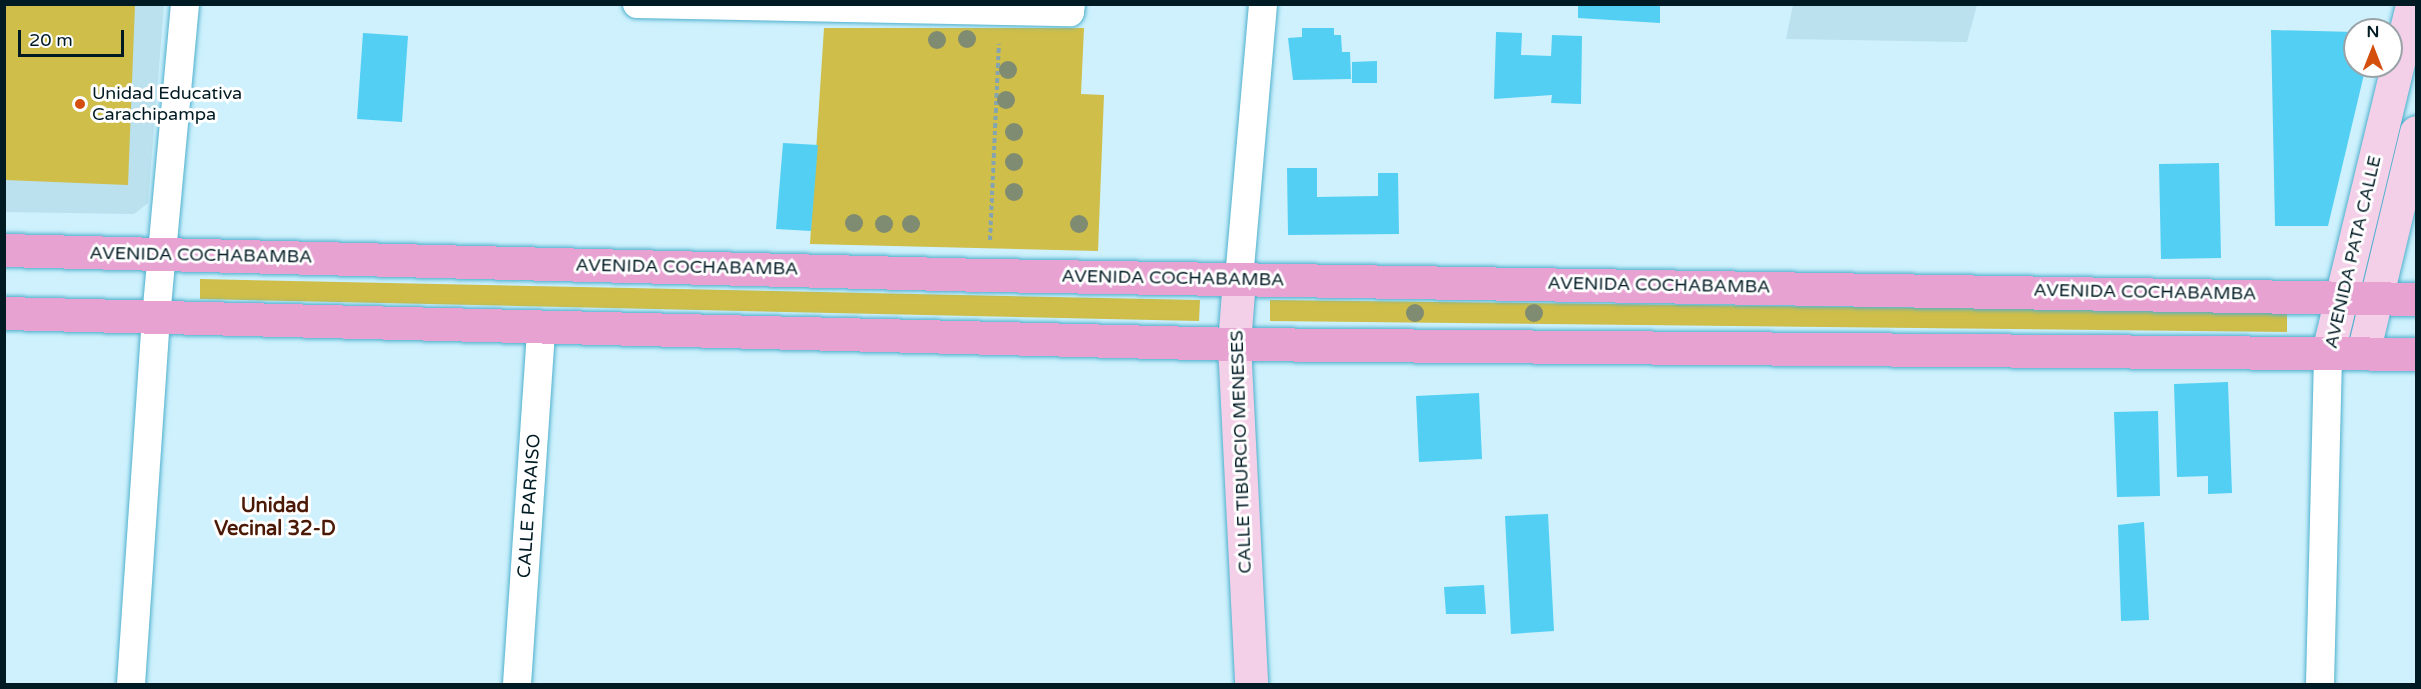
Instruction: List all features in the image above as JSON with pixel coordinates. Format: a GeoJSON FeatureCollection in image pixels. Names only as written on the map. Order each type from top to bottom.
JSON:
{"type":"FeatureCollection","features":[{"type":"Feature","properties":{"kind":"main road","name":"AVENIDA COCHABAMBA"},"geometry":{"type":"LineString","coordinates":[[4,250],[988,275],[2416,298]]}},
{"type":"Feature","properties":{"kind":"main road"},"geometry":{"type":"LineString","coordinates":[[4,314],[1234,344],[2416,354]]}},
{"type":"Feature","properties":{"kind":"street"},"geometry":{"type":"LineString","coordinates":[[131,684],[156,317],[164,254],[185,4]]}},
{"type":"Feature","properties":{"kind":"street"},"geometry":{"type":"LineString","coordinates":[[637,4],[1001,10],[1070,8]]}},
{"type":"Feature","properties":{"kind":"street","name":"CALLE TIBURCIO MENESES"},"geometry":{"type":"LineString","coordinates":[[1251,684],[1234,344],[1263,4]]}},
{"type":"Feature","properties":{"kind":"street","name":"AVENIDA PATA CALLE"},"geometry":{"type":"LineString","coordinates":[[2320,684],[2328,352],[2412,4]]}},
{"type":"Feature","properties":{"kind":"street","name":"AVENIDA PATA CALLE"},"geometry":{"type":"LineString","coordinates":[[2363,353],[2416,132]]}},
{"type":"Feature","properties":{"kind":"street","name":"CALLE PARAISO"},"geometry":{"type":"LineString","coordinates":[[517,684],[542,328]]}},
{"type":"Feature","properties":{"kind":"path"},"geometry":{"type":"LineString","coordinates":[[988,275],[1001,10]]}},
{"type":"Feature","properties":{"kind":"shaded area","name":"Unidad Educativa Carachipampa"},"geometry":{"type":"Polygon","coordinates":[[[5,4],[135,5],[128,185],[5,180],[5,4]]]}},
{"type":"Feature","properties":{"kind":"shaded area"},"geometry":{"type":"Polygon","coordinates":[[[1793,4],[1977,5],[1967,42],[1786,39],[1793,4]]]}},
{"type":"Feature","properties":{"kind":"shaded area","name":"Unidad Educativa Carachipampa"},"geometry":{"type":"Polygon","coordinates":[[[5,5],[164,5],[148,203],[134,214],[5,212],[5,5]]]}},
{"type":"Feature","properties":{"kind":"shaded area"},"geometry":{"type":"Polygon","coordinates":[[[824,28],[1084,28],[1081,94],[1104,95],[1098,251],[810,244],[824,28]]]}},
{"type":"Feature","properties":{"kind":"shaded area"},"geometry":{"type":"Polygon","coordinates":[[[200,279],[1200,300],[1199,321],[200,299],[200,279]]]}},
{"type":"Feature","properties":{"kind":"shaded area"},"geometry":{"type":"Polygon","coordinates":[[[1270,300],[2287,312],[2287,332],[1270,321],[1270,300]]]}},
{"type":"Feature","properties":{"kind":"building"},"geometry":{"type":"Polygon","coordinates":[[[1578,5],[1660,5],[1660,23],[1578,18],[1578,5]]]}},
{"type":"Feature","properties":{"kind":"building"},"geometry":{"type":"Polygon","coordinates":[[[1302,28],[1334,28],[1334,35],[1341,35],[1342,52],[1350,52],[1351,79],[1293,80],[1288,38],[1302,37],[1302,28]]]}},
{"type":"Feature","properties":{"kind":"building"},"geometry":{"type":"Polygon","coordinates":[[[2271,30],[2343,32],[2343,78],[2363,78],[2328,226],[2275,226],[2271,30]]]}},
{"type":"Feature","properties":{"kind":"building"},"geometry":{"type":"Polygon","coordinates":[[[1496,32],[1522,33],[1521,55],[1551,56],[1552,35],[1582,36],[1581,104],[1551,103],[1552,95],[1494,99],[1496,32]]]}},
{"type":"Feature","properties":{"kind":"building"},"geometry":{"type":"Polygon","coordinates":[[[363,33],[408,36],[402,122],[357,119],[363,33]]]}},
{"type":"Feature","properties":{"kind":"building"},"geometry":{"type":"Polygon","coordinates":[[[1377,61],[1377,83],[1352,83],[1352,62],[1377,61]]]}},
{"type":"Feature","properties":{"kind":"building"},"geometry":{"type":"Polygon","coordinates":[[[783,143],[818,145],[811,231],[776,229],[783,143]]]}},
{"type":"Feature","properties":{"kind":"building"},"geometry":{"type":"Polygon","coordinates":[[[2219,163],[2221,258],[2161,259],[2159,164],[2219,163]]]}},
{"type":"Feature","properties":{"kind":"building"},"geometry":{"type":"Polygon","coordinates":[[[1287,168],[1317,168],[1317,197],[1378,196],[1378,173],[1398,173],[1399,234],[1288,235],[1287,168]]]}},
{"type":"Feature","properties":{"kind":"building"},"geometry":{"type":"Polygon","coordinates":[[[2228,382],[2232,493],[2208,494],[2208,476],[2177,477],[2174,384],[2228,382]]]}},
{"type":"Feature","properties":{"kind":"building"},"geometry":{"type":"Polygon","coordinates":[[[1479,393],[1482,459],[1419,462],[1416,396],[1479,393]]]}},
{"type":"Feature","properties":{"kind":"building"},"geometry":{"type":"Polygon","coordinates":[[[2158,411],[2160,496],[2117,497],[2114,412],[2158,411]]]}},
{"type":"Feature","properties":{"kind":"building"},"geometry":{"type":"Polygon","coordinates":[[[1548,514],[1554,631],[1511,634],[1505,516],[1548,514]]]}},
{"type":"Feature","properties":{"kind":"building"},"geometry":{"type":"Polygon","coordinates":[[[2144,522],[2149,620],[2121,621],[2118,525],[2144,522]]]}},
{"type":"Feature","properties":{"kind":"building"},"geometry":{"type":"Polygon","coordinates":[[[1484,585],[1486,614],[1446,614],[1444,587],[1484,585]]]}},
{"type":"Feature","properties":{"kind":"place","name":"Unidad Educativa Carachipampa"},"geometry":{"type":"Point","coordinates":[80,104]}},
{"type":"Feature","properties":{"kind":"district","name":"Unidad Vecinal 32-D"},"geometry":{"type":"Point","coordinates":[275,518]}}]}
